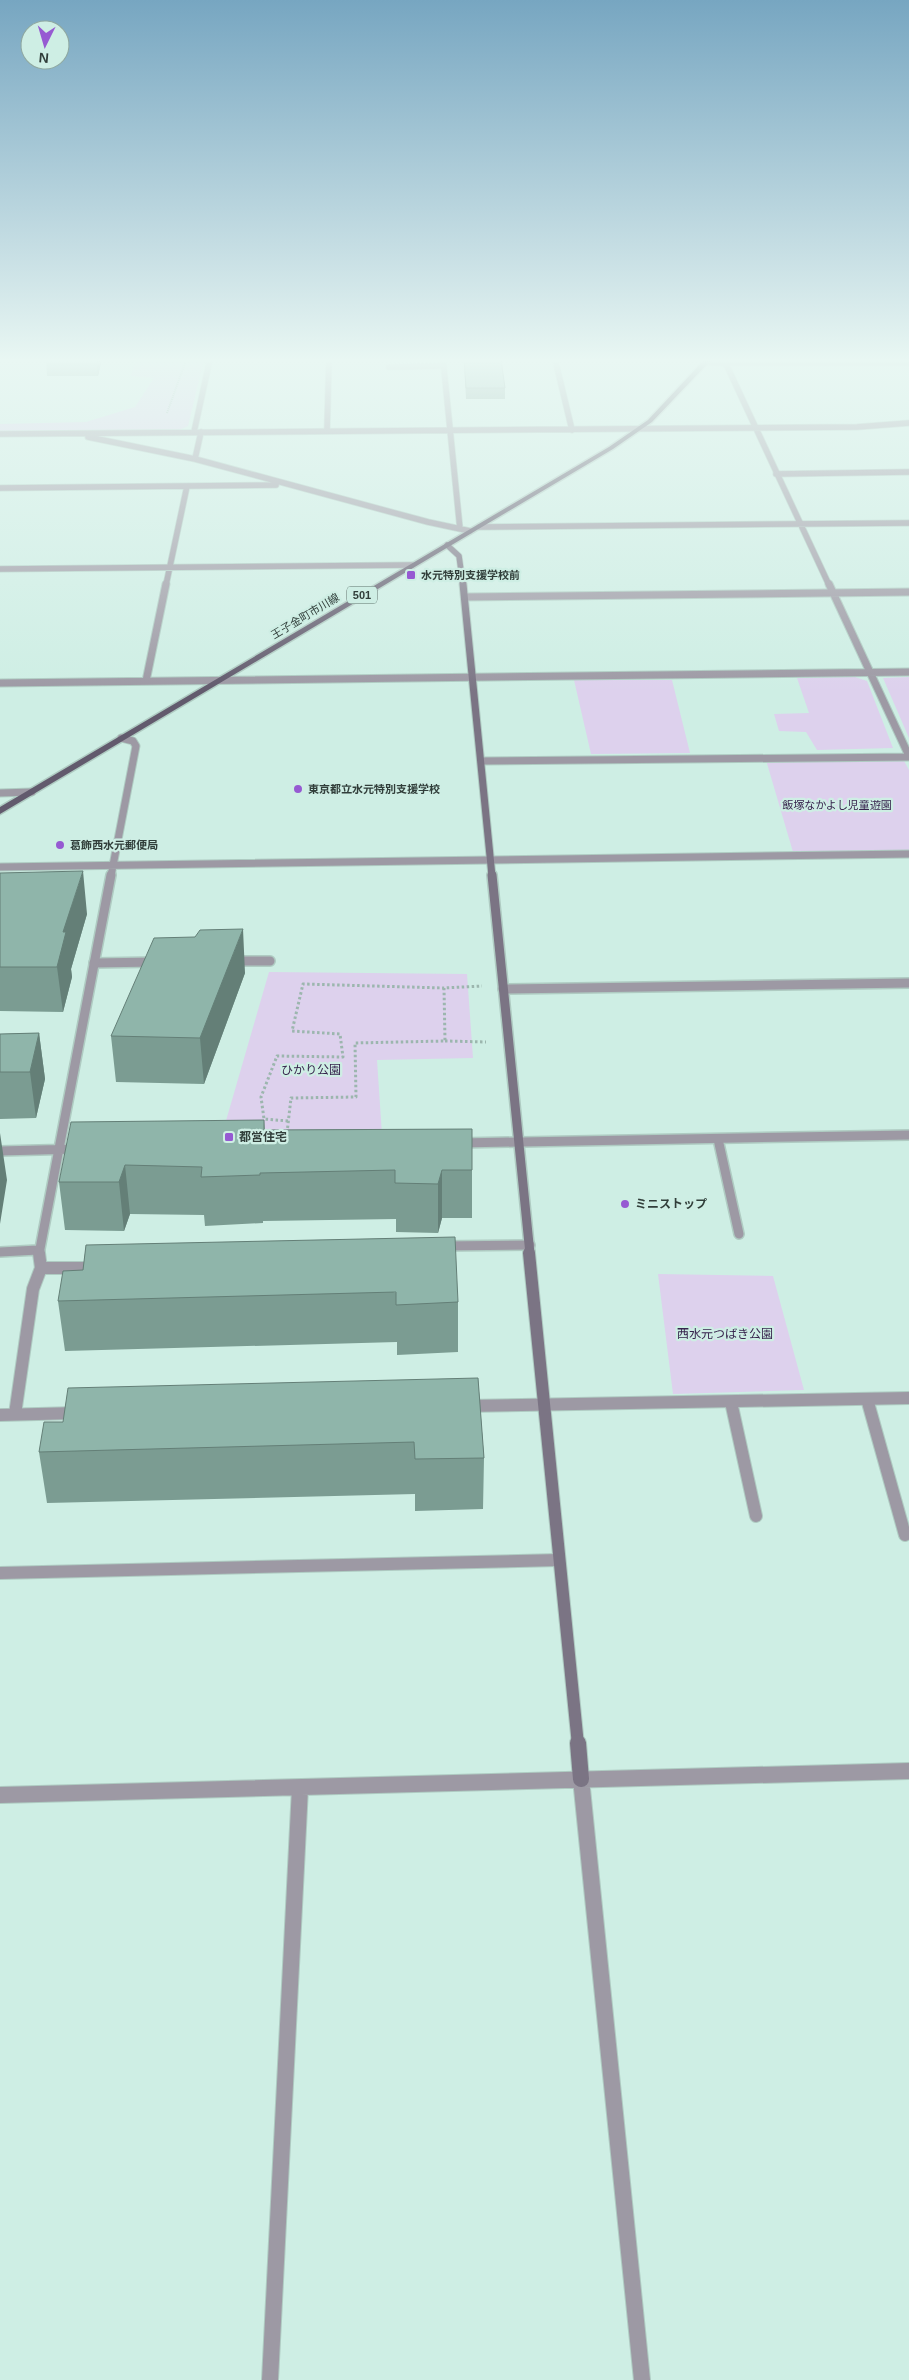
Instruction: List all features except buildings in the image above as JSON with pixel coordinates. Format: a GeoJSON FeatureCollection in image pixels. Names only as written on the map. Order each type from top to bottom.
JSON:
{"type":"FeatureCollection","features":[{"type":"Feature","properties":{"kind":"main road","name":"王子金町市川線"},"geometry":{"type":"LineString","coordinates":[[0,811],[573,470]]}},
{"type":"Feature","properties":{"kind":"street"},"geometry":{"type":"LineString","coordinates":[[235,470],[470,531]]}},
{"type":"Feature","properties":{"kind":"street"},"geometry":{"type":"LineString","coordinates":[[453,470],[460,529]]}},
{"type":"Feature","properties":{"kind":"street"},"geometry":{"type":"LineString","coordinates":[[482,761],[909,756],[774,470]]}},
{"type":"Feature","properties":{"kind":"street"},"geometry":{"type":"LineString","coordinates":[[776,474],[909,472]]}},
{"type":"Feature","properties":{"kind":"street"},"geometry":{"type":"LineString","coordinates":[[0,488],[289,485]]}},
{"type":"Feature","properties":{"kind":"street"},"geometry":{"type":"LineString","coordinates":[[146,681],[169,567],[188,486]]}},
{"type":"Feature","properties":{"kind":"street"},"geometry":{"type":"LineString","coordinates":[[479,527],[909,522]]}},
{"type":"Feature","properties":{"kind":"street"},"geometry":{"type":"LineString","coordinates":[[447,544],[460,556],[465,597],[471,677],[482,761],[489,859],[530,1244],[559,1560],[642,2380]]}},
{"type":"Feature","properties":{"kind":"street"},"geometry":{"type":"LineString","coordinates":[[0,569],[412,565]]}},
{"type":"Feature","properties":{"kind":"street"},"geometry":{"type":"LineString","coordinates":[[465,597],[909,592]]}},
{"type":"Feature","properties":{"kind":"street"},"geometry":{"type":"LineString","coordinates":[[0,683],[909,672]]}},
{"type":"Feature","properties":{"kind":"street"},"geometry":{"type":"LineString","coordinates":[[15,1414],[33,1289],[42,1268],[38,1250],[136,746],[133,741],[121,738]]}},
{"type":"Feature","properties":{"kind":"street"},"geometry":{"type":"LineString","coordinates":[[0,793],[32,792]]}},
{"type":"Feature","properties":{"kind":"street"},"geometry":{"type":"LineString","coordinates":[[0,867],[909,854]]}},
{"type":"Feature","properties":{"kind":"street"},"geometry":{"type":"LineString","coordinates":[[221,961],[270,961]]}},
{"type":"Feature","properties":{"kind":"street"},"geometry":{"type":"LineString","coordinates":[[94,963],[162,962]]}},
{"type":"Feature","properties":{"kind":"street"},"geometry":{"type":"LineString","coordinates":[[503,987],[909,983]]}},
{"type":"Feature","properties":{"kind":"street"},"geometry":{"type":"LineString","coordinates":[[451,1144],[909,1135]]}},
{"type":"Feature","properties":{"kind":"street"},"geometry":{"type":"LineString","coordinates":[[718,1139],[739,1234]]}},
{"type":"Feature","properties":{"kind":"street"},"geometry":{"type":"LineString","coordinates":[[0,1151],[86,1149]]}},
{"type":"Feature","properties":{"kind":"street"},"geometry":{"type":"LineString","coordinates":[[429,1246],[530,1244]]}},
{"type":"Feature","properties":{"kind":"street"},"geometry":{"type":"LineString","coordinates":[[0,1252],[38,1250]]}},
{"type":"Feature","properties":{"kind":"street"},"geometry":{"type":"LineString","coordinates":[[42,1268],[108,1268]]}},
{"type":"Feature","properties":{"kind":"street"},"geometry":{"type":"LineString","coordinates":[[454,1406],[909,1398]]}},
{"type":"Feature","properties":{"kind":"street"},"geometry":{"type":"LineString","coordinates":[[867,1399],[904,1535]]}},
{"type":"Feature","properties":{"kind":"street"},"geometry":{"type":"LineString","coordinates":[[731,1402],[756,1516]]}},
{"type":"Feature","properties":{"kind":"street"},"geometry":{"type":"LineString","coordinates":[[1,1418],[15,1414],[85,1413]]}},
{"type":"Feature","properties":{"kind":"street"},"geometry":{"type":"LineString","coordinates":[[0,1573],[559,1560]]}},
{"type":"Feature","properties":{"kind":"street"},"geometry":{"type":"LineString","coordinates":[[0,1795],[300,1788],[581,1778],[909,1771]]}},
{"type":"Feature","properties":{"kind":"street"},"geometry":{"type":"LineString","coordinates":[[270,2380],[300,1788]]}},
{"type":"Feature","properties":{"kind":"path"},"geometry":{"type":"LineString","coordinates":[[262,1128],[264,1120],[261,1097],[277,1056],[342,1057],[340,1034],[292,1031],[303,984],[444,988],[503,987]]}},
{"type":"Feature","properties":{"kind":"path"},"geometry":{"type":"LineString","coordinates":[[444,988],[445,1041]]}},
{"type":"Feature","properties":{"kind":"path"},"geometry":{"type":"LineString","coordinates":[[286,1138],[292,1098],[356,1097],[355,1043],[445,1041],[509,1043]]}},
{"type":"Feature","properties":{"kind":"path"},"geometry":{"type":"LineString","coordinates":[[264,1120],[288,1121]]}},
{"type":"Feature","properties":{"kind":"green space"},"geometry":{"type":"Polygon","coordinates":[[[855,677],[867,681],[893,748],[817,750],[806,732],[779,731],[774,714],[809,713],[797,678],[855,677]]]}},
{"type":"Feature","properties":{"kind":"green space"},"geometry":{"type":"Polygon","coordinates":[[[909,677],[909,738],[883,678],[909,677]]]}},
{"type":"Feature","properties":{"kind":"green space"},"geometry":{"type":"Polygon","coordinates":[[[574,680],[672,680],[690,753],[591,754],[574,680]]]}},
{"type":"Feature","properties":{"kind":"green space","name":"飯塚なかよし児童遊園"},"geometry":{"type":"Polygon","coordinates":[[[903,759],[909,770],[909,850],[793,852],[766,760],[903,759]]]}},
{"type":"Feature","properties":{"kind":"green space","name":"ひかり公園"},"geometry":{"type":"Polygon","coordinates":[[[269,972],[467,974],[473,1058],[377,1060],[382,1135],[221,1138],[269,972]]]}},
{"type":"Feature","properties":{"kind":"green space","name":"西水元つばき公園"},"geometry":{"type":"Polygon","coordinates":[[[658,1274],[773,1276],[804,1390],[673,1394],[658,1274]]]}},
{"type":"Feature","properties":{"kind":"place","name":"水元特別支援学校前"},"geometry":{"type":"Point","coordinates":[411,575]}},
{"type":"Feature","properties":{"kind":"place","name":"東京都立水元特別支援学校"},"geometry":{"type":"Point","coordinates":[298,789]}},
{"type":"Feature","properties":{"kind":"place","name":"葛飾西水元郵便局"},"geometry":{"type":"Point","coordinates":[60,845]}},
{"type":"Feature","properties":{"kind":"place","name":"都営住宅"},"geometry":{"type":"Point","coordinates":[229,1137]}},
{"type":"Feature","properties":{"kind":"place","name":"ミニストップ"},"geometry":{"type":"Point","coordinates":[625,1204]}}]}
